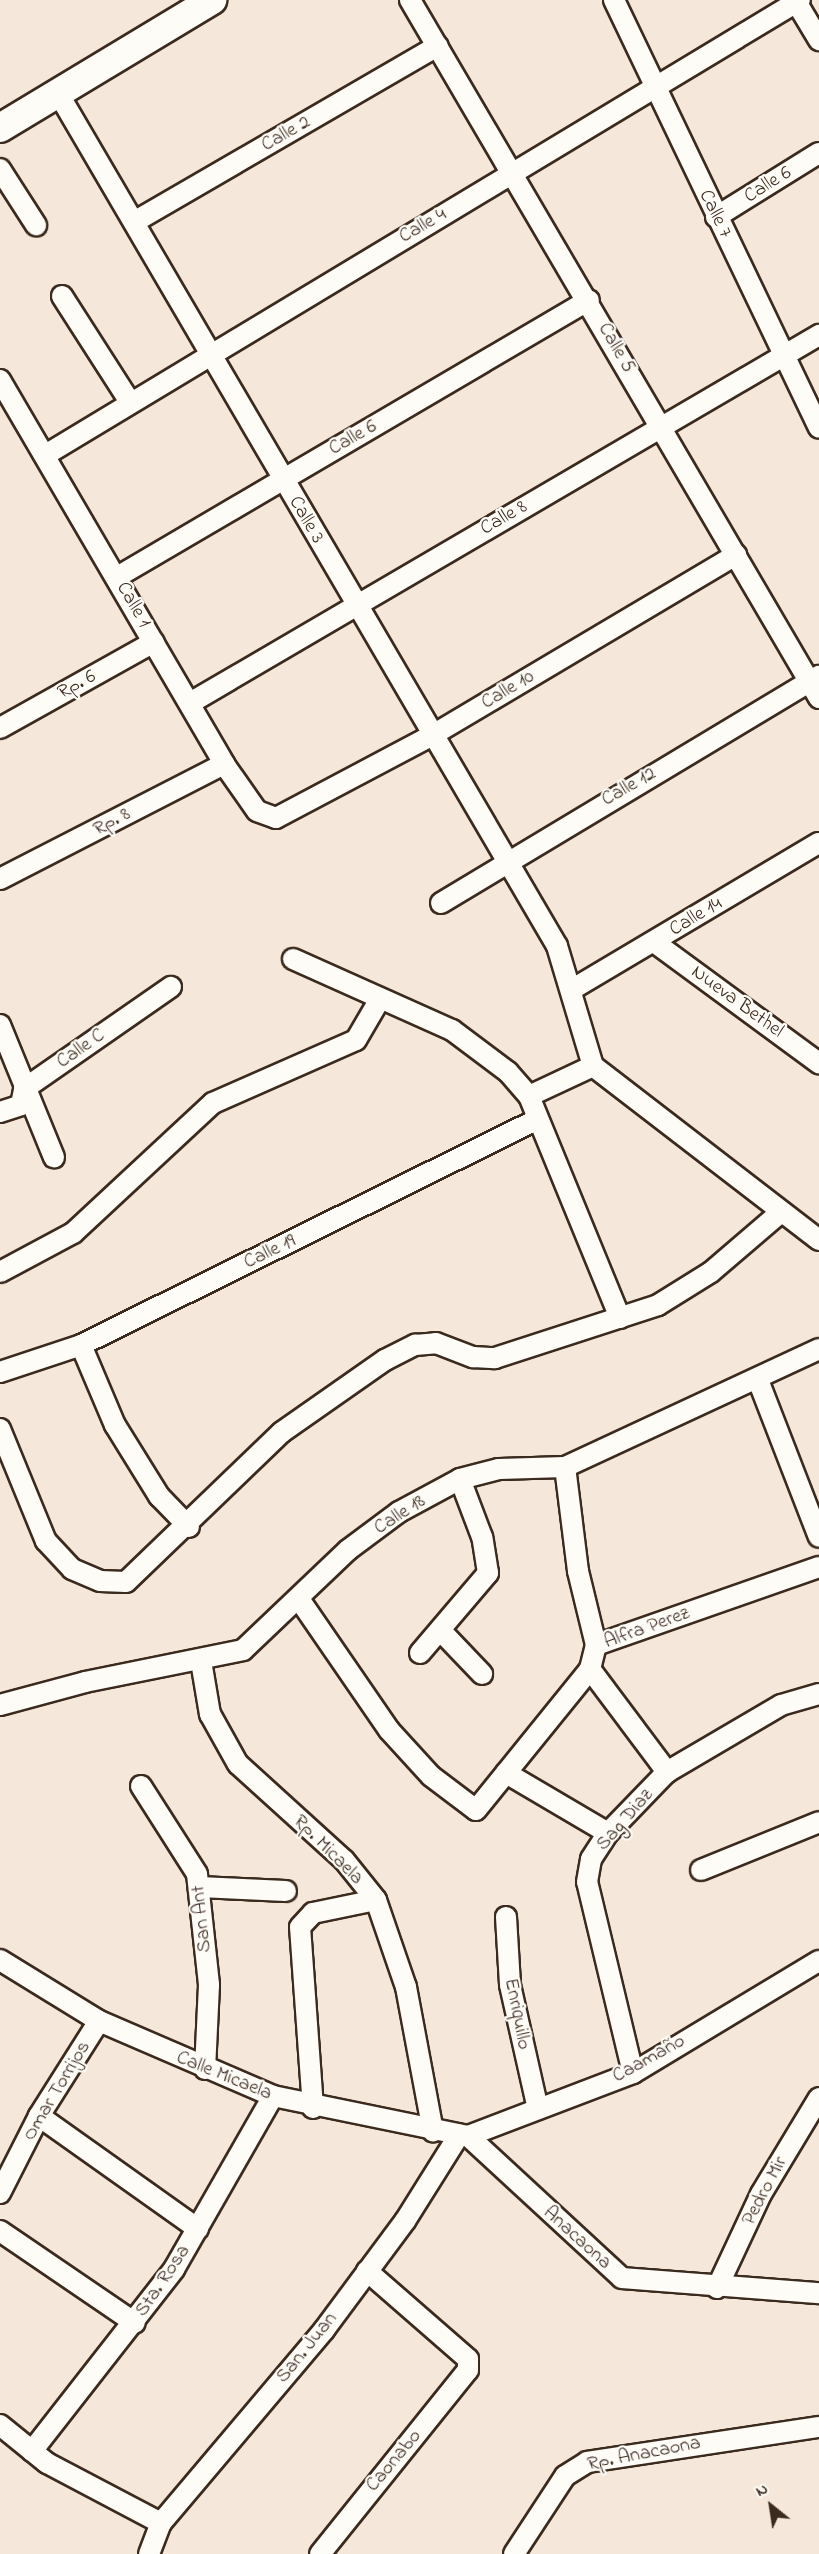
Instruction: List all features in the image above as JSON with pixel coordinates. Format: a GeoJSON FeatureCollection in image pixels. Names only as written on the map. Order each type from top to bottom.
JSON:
{"type":"FeatureCollection","features":[{"type":"Feature","properties":{"kind":"street"},"geometry":{"type":"LineString","coordinates":[[0,128],[212,0]]}},
{"type":"Feature","properties":{"kind":"street","name":"Calle 5"},"geometry":{"type":"LineString","coordinates":[[410,0],[515,173],[736,555],[816,685]]}},
{"type":"Feature","properties":{"kind":"street","name":"Calle 7"},"geometry":{"type":"LineString","coordinates":[[614,0],[716,217],[819,427]]}},
{"type":"Feature","properties":{"kind":"street"},"geometry":{"type":"LineString","coordinates":[[797,1],[819,40]]}},
{"type":"Feature","properties":{"kind":"street","name":"Calle 4"},"geometry":{"type":"LineString","coordinates":[[47,454],[210,353],[515,173],[655,84],[797,1]]}},
{"type":"Feature","properties":{"kind":"street","name":"Calle 2"},"geometry":{"type":"LineString","coordinates":[[134,222],[438,46]]}},
{"type":"Feature","properties":{"kind":"street","name":"Calle 3"},"geometry":{"type":"LineString","coordinates":[[58,93],[431,736],[507,859],[557,946],[593,1066]]}},
{"type":"Feature","properties":{"kind":"street","name":"Calle 6"},"geometry":{"type":"LineString","coordinates":[[716,217],[819,153]]}},
{"type":"Feature","properties":{"kind":"street"},"geometry":{"type":"LineString","coordinates":[[0,170],[36,225]]}},
{"type":"Feature","properties":{"kind":"street"},"geometry":{"type":"LineString","coordinates":[[62,296],[130,402]]}},
{"type":"Feature","properties":{"kind":"street","name":"Calle 6"},"geometry":{"type":"LineString","coordinates":[[117,577],[589,300]]}},
{"type":"Feature","properties":{"kind":"street","name":"Calle 8"},"geometry":{"type":"LineString","coordinates":[[190,703],[819,335]]}},
{"type":"Feature","properties":{"kind":"street","name":"Calle 1"},"geometry":{"type":"LineString","coordinates":[[0,380],[47,454],[224,764],[257,811],[276,818]]}},
{"type":"Feature","properties":{"kind":"street","name":"Calle 10"},"geometry":{"type":"LineString","coordinates":[[276,818],[431,736],[736,555]]}},
{"type":"Feature","properties":{"kind":"street","name":"Rp. 6"},"geometry":{"type":"LineString","coordinates":[[0,728],[154,642]]}},
{"type":"Feature","properties":{"kind":"street","name":"Calle 12"},"geometry":{"type":"LineString","coordinates":[[441,903],[507,859],[816,685]]}},
{"type":"Feature","properties":{"kind":"street","name":"Rp. 8"},"geometry":{"type":"LineString","coordinates":[[0,879],[224,764]]}},
{"type":"Feature","properties":{"kind":"street","name":"Calle 14"},"geometry":{"type":"LineString","coordinates":[[571,990],[819,843]]}},
{"type":"Feature","properties":{"kind":"street","name":"Nueva Bethel"},"geometry":{"type":"LineString","coordinates":[[654,942],[819,1063]]}},
{"type":"Feature","properties":{"kind":"street"},"geometry":{"type":"LineString","coordinates":[[293,959],[452,1030],[529,1096],[536,1120],[620,1318]]}},
{"type":"Feature","properties":{"kind":"street","name":"Calle C"},"geometry":{"type":"LineString","coordinates":[[0,1112],[24,1103],[24,1089],[171,987]]}},
{"type":"Feature","properties":{"kind":"street"},"geometry":{"type":"LineString","coordinates":[[0,1272],[73,1233],[213,1103],[356,1040],[380,999]]}},
{"type":"Feature","properties":{"kind":"street"},"geometry":{"type":"LineString","coordinates":[[0,1025],[24,1089],[54,1157]]}},
{"type":"Feature","properties":{"kind":"street"},"geometry":{"type":"LineString","coordinates":[[529,1096],[593,1066],[819,1240]]}},
{"type":"Feature","properties":{"kind":"street","name":"Calle 19"},"geometry":{"type":"LineString","coordinates":[[0,1372],[81,1346],[536,1120]]}},
{"type":"Feature","properties":{"kind":"street"},"geometry":{"type":"LineString","coordinates":[[0,1430],[46,1541],[72,1569],[100,1581],[126,1582],[189,1527],[282,1432],[342,1387],[415,1345],[436,1343],[473,1357],[495,1358],[658,1305],[711,1272],[782,1212]]}},
{"type":"Feature","properties":{"kind":"street"},"geometry":{"type":"LineString","coordinates":[[81,1346],[130,1450],[159,1496],[189,1527]]}},
{"type":"Feature","properties":{"kind":"street","name":"Calle 18"},"geometry":{"type":"LineString","coordinates":[[0,1705],[85,1682],[201,1661],[243,1650],[390,1518],[460,1479],[499,1469],[565,1467],[661,1418],[758,1380],[819,1349]]}},
{"type":"Feature","properties":{"kind":"street"},"geometry":{"type":"LineString","coordinates":[[758,1380],[819,1537]]}},
{"type":"Feature","properties":{"kind":"street"},"geometry":{"type":"LineString","coordinates":[[565,1467],[578,1570],[596,1645]]}},
{"type":"Feature","properties":{"kind":"street"},"geometry":{"type":"LineString","coordinates":[[420,1653],[488,1574],[488,1554],[460,1479]]}},
{"type":"Feature","properties":{"kind":"street","name":"Alfra Perez"},"geometry":{"type":"LineString","coordinates":[[299,1599],[389,1730],[471,1810],[480,1808],[590,1669],[596,1645],[819,1567]]}},
{"type":"Feature","properties":{"kind":"street"},"geometry":{"type":"LineString","coordinates":[[441,1630],[482,1674]]}},
{"type":"Feature","properties":{"kind":"street","name":"Rp. Micaela"},"geometry":{"type":"LineString","coordinates":[[201,1661],[210,1714],[237,1764],[344,1860],[376,1900],[406,1988],[433,2131]]}},
{"type":"Feature","properties":{"kind":"street"},"geometry":{"type":"LineString","coordinates":[[590,1669],[668,1772]]}},
{"type":"Feature","properties":{"kind":"street","name":"Sag Diaz"},"geometry":{"type":"LineString","coordinates":[[633,2073],[587,1882],[591,1859],[608,1833],[668,1772],[781,1705],[819,1694]]}},
{"type":"Feature","properties":{"kind":"street"},"geometry":{"type":"LineString","coordinates":[[506,1773],[608,1833]]}},
{"type":"Feature","properties":{"kind":"street","name":"San Ant"},"geometry":{"type":"LineString","coordinates":[[141,1786],[188,1853],[199,1887],[209,1985],[205,2069]]}},
{"type":"Feature","properties":{"kind":"street"},"geometry":{"type":"LineString","coordinates":[[701,1870],[819,1822]]}},
{"type":"Feature","properties":{"kind":"street"},"geometry":{"type":"LineString","coordinates":[[199,1887],[286,1891]]}},
{"type":"Feature","properties":{"kind":"street"},"geometry":{"type":"LineString","coordinates":[[313,2108],[300,1927],[313,1913],[376,1900]]}},
{"type":"Feature","properties":{"kind":"street","name":"Enriquillo"},"geometry":{"type":"LineString","coordinates":[[506,1917],[510,1985],[538,2109]]}},
{"type":"Feature","properties":{"kind":"street","name":"Calle Micaela"},"geometry":{"type":"LineString","coordinates":[[0,1960],[99,2021],[205,2069],[273,2096],[313,2108],[464,2136]]}},
{"type":"Feature","properties":{"kind":"street","name":"Caamaño"},"geometry":{"type":"LineString","coordinates":[[464,2136],[633,2073],[819,1961]]}},
{"type":"Feature","properties":{"kind":"street","name":"Omar Torrijos"},"geometry":{"type":"LineString","coordinates":[[0,2193],[39,2116],[99,2021]]}},
{"type":"Feature","properties":{"kind":"street","name":"Sta. Rosa"},"geometry":{"type":"LineString","coordinates":[[32,2451],[135,2323],[198,2229],[273,2096]]}},
{"type":"Feature","properties":{"kind":"street","name":"Pedro Mir"},"geometry":{"type":"LineString","coordinates":[[717,2288],[761,2194],[819,2098]]}},
{"type":"Feature","properties":{"kind":"street"},"geometry":{"type":"LineString","coordinates":[[39,2116],[198,2229]]}},
{"type":"Feature","properties":{"kind":"street","name":"Anacaona"},"geometry":{"type":"LineString","coordinates":[[464,2136],[622,2278],[717,2288],[819,2293]]}},
{"type":"Feature","properties":{"kind":"street","name":"San. Juan"},"geometry":{"type":"LineString","coordinates":[[149,2554],[161,2523],[368,2271],[464,2136]]}},
{"type":"Feature","properties":{"kind":"street"},"geometry":{"type":"LineString","coordinates":[[0,2231],[135,2323]]}},
{"type":"Feature","properties":{"kind":"street","name":"Caonabo"},"geometry":{"type":"LineString","coordinates":[[320,2554],[468,2370],[468,2359],[368,2271]]}},
{"type":"Feature","properties":{"kind":"street"},"geometry":{"type":"LineString","coordinates":[[0,2425],[32,2451],[161,2523]]}},
{"type":"Feature","properties":{"kind":"street","name":"Rp. Anacaona"},"geometry":{"type":"LineString","coordinates":[[514,2554],[565,2476],[586,2462],[819,2427]]}}]}
